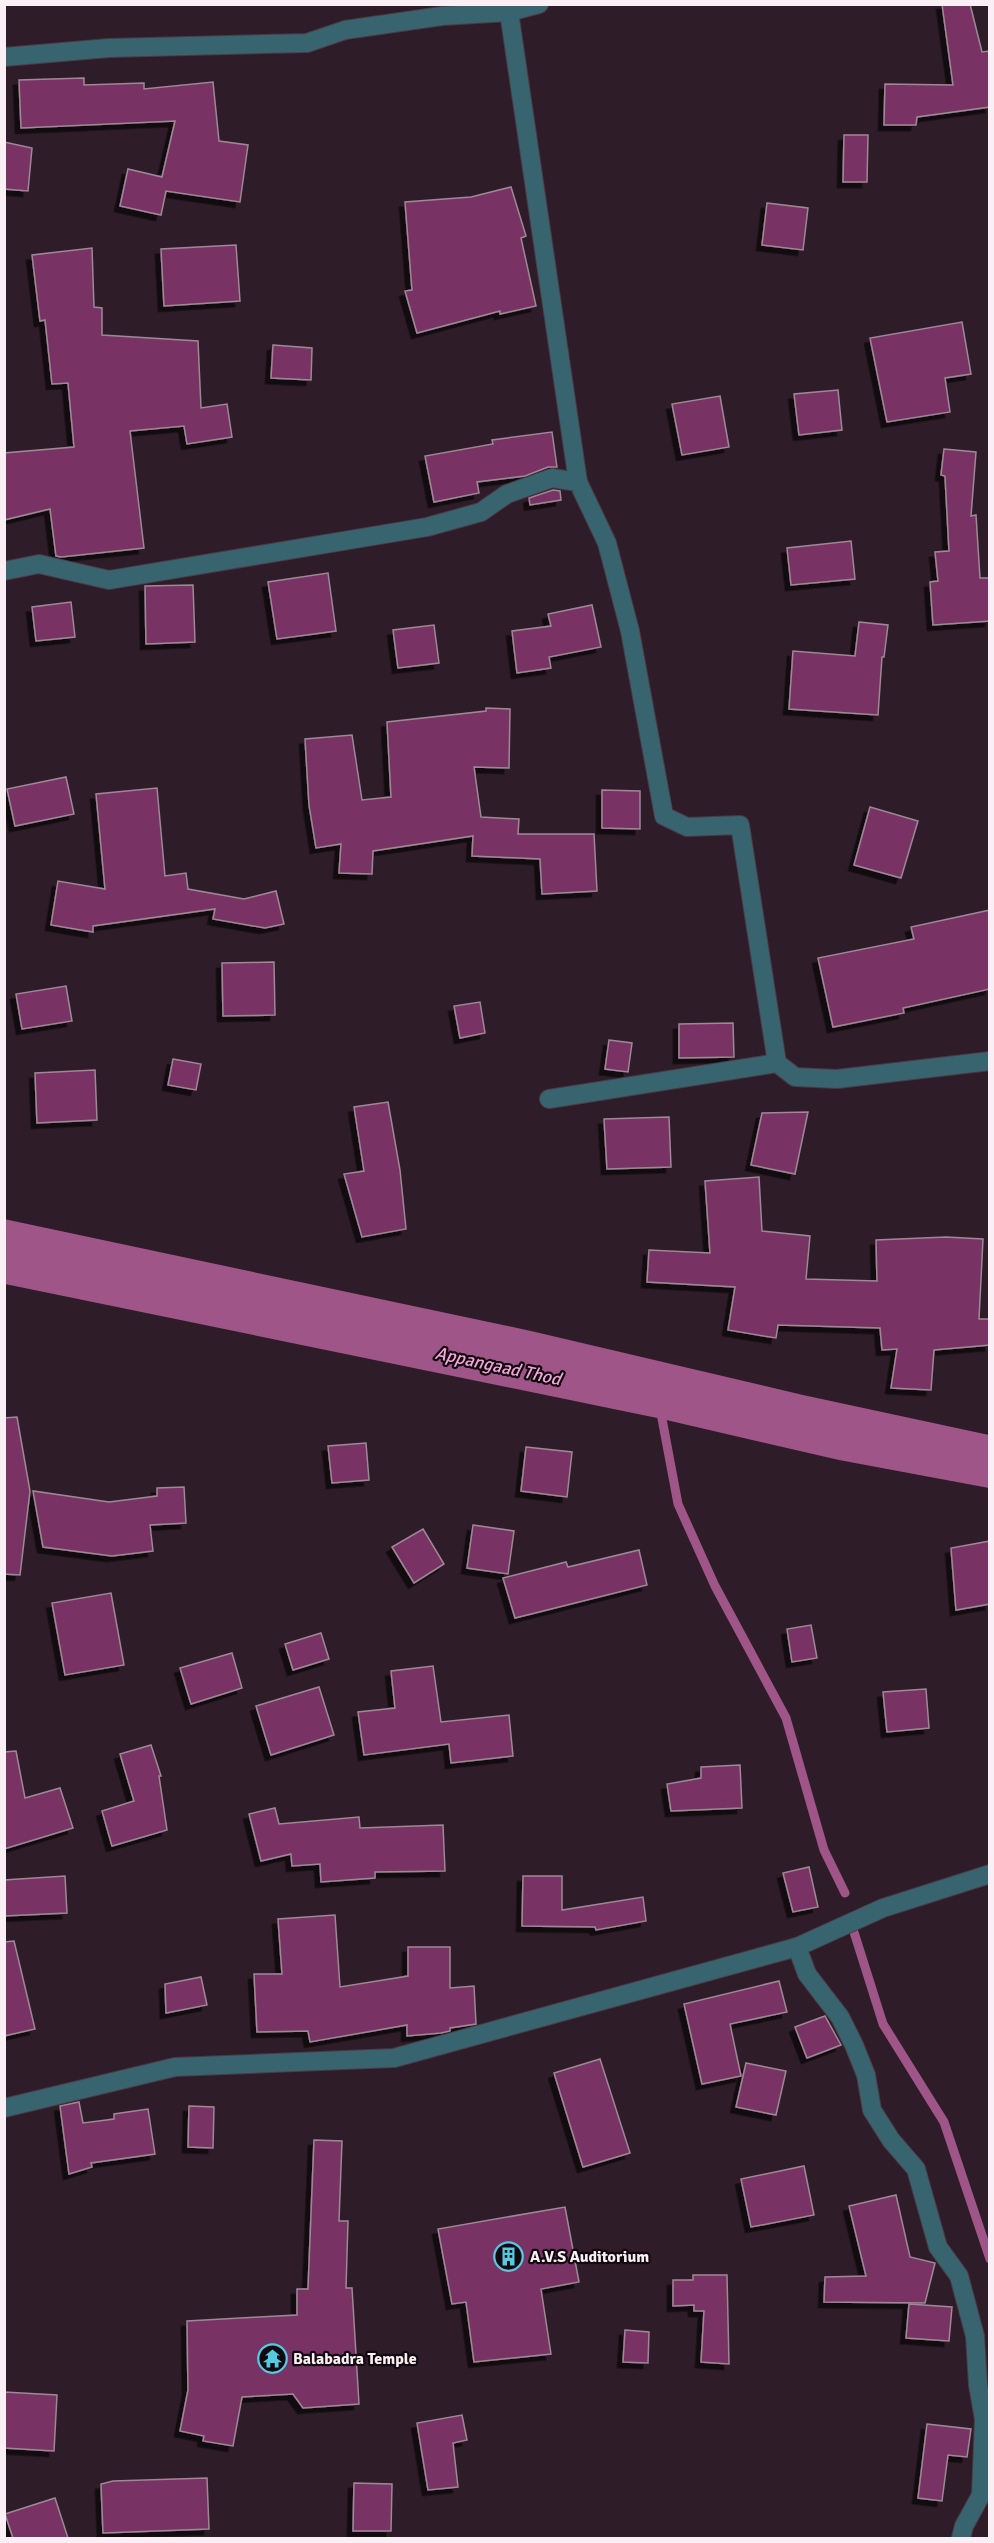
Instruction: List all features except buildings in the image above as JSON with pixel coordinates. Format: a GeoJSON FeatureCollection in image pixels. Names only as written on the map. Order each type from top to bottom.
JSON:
{"type":"FeatureCollection","features":[{"type":"Feature","properties":{"kind":"street"},"geometry":{"type":"LineString","coordinates":[[4,57],[109,48],[307,43],[345,30],[442,16],[509,12],[539,4]]}},
{"type":"Feature","properties":{"kind":"street"},"geometry":{"type":"LineString","coordinates":[[509,12],[578,482],[607,543],[628,620],[664,816],[687,827],[740,825],[777,1063],[795,1077],[837,1079],[990,1061]]}},
{"type":"Feature","properties":{"kind":"street"},"geometry":{"type":"LineString","coordinates":[[4,571],[39,564],[109,580],[427,527],[481,512],[507,494],[552,478],[578,482]]}},
{"type":"Feature","properties":{"kind":"street"},"geometry":{"type":"LineString","coordinates":[[549,1099],[777,1063]]}},
{"type":"Feature","properties":{"kind":"street"},"geometry":{"type":"LineString","coordinates":[[4,2108],[175,2067],[394,2058],[796,1947],[883,1908],[990,1874]]}},
{"type":"Feature","properties":{"kind":"street"},"geometry":{"type":"LineString","coordinates":[[796,1947],[807,1974],[840,2017],[854,2045],[866,2075],[872,2110],[891,2140],[916,2169],[938,2247],[958,2276],[975,2336],[978,2385],[984,2419],[981,2495],[964,2526],[961,2538]]}},
{"type":"Feature","properties":{"kind":"water","name":"Appangaad Thod"},"geometry":{"type":"Polygon","coordinates":[[[4,1219],[531,1331],[803,1395],[989,1435],[989,1488],[839,1460],[662,1419],[5,1284],[4,1219]]]}},
{"type":"Feature","properties":{"kind":"waterway"},"geometry":{"type":"LineString","coordinates":[[660,1408],[678,1504],[715,1586],[786,1718],[824,1850],[845,1893]]}},
{"type":"Feature","properties":{"kind":"waterway"},"geometry":{"type":"LineString","coordinates":[[853,1929],[883,2024],[944,2122],[990,2259]]}},
{"type":"Feature","properties":{"kind":"place","name":"A.V.S Auditorium"},"geometry":{"type":"Point","coordinates":[509,2256]}},
{"type":"Feature","properties":{"kind":"place","name":"Balabadra Temple"},"geometry":{"type":"Point","coordinates":[272,2358]}}]}
